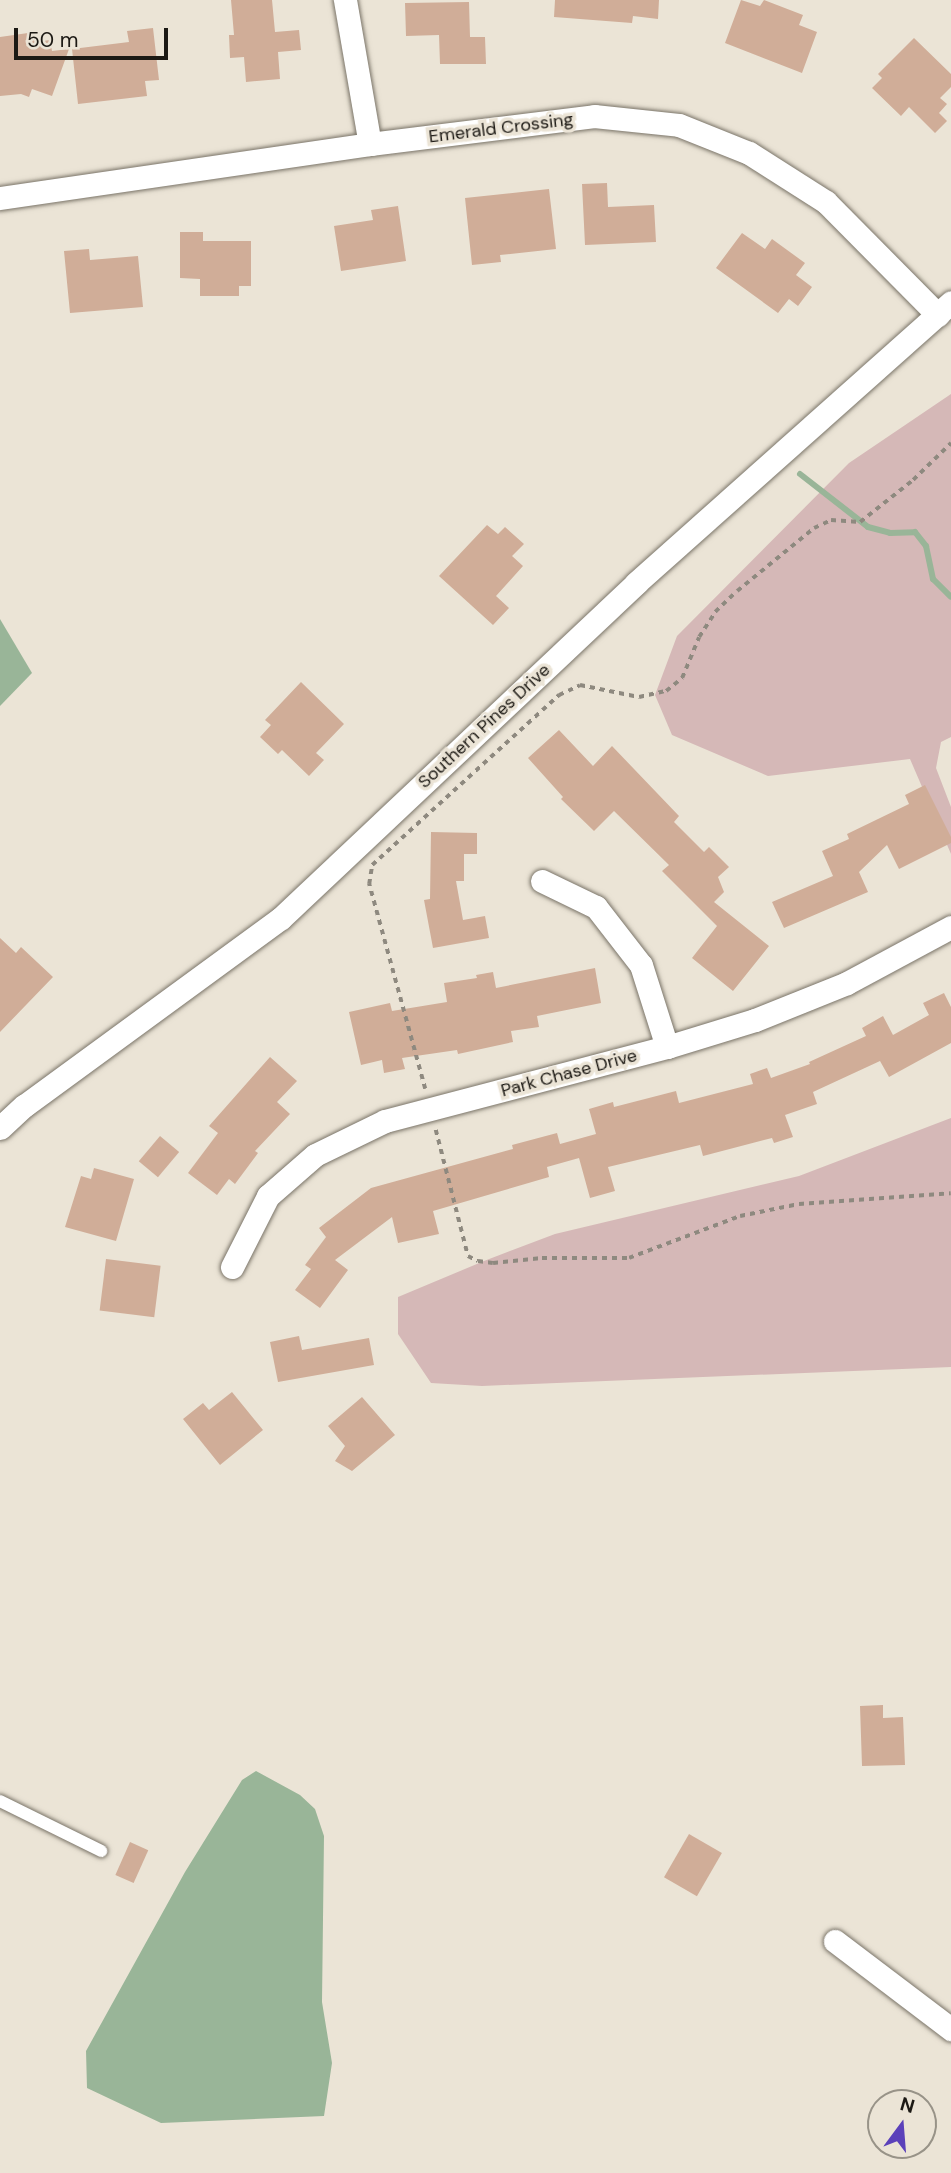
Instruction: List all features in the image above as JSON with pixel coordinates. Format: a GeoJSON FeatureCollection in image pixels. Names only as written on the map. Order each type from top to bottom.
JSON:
{"type":"FeatureCollection","features":[{"type":"Feature","properties":{"kind":"street"},"geometry":{"type":"LineString","coordinates":[[345,0],[370,144]]}},
{"type":"Feature","properties":{"kind":"street","name":"Emerald Crossing"},"geometry":{"type":"LineString","coordinates":[[0,198],[370,144],[594,116],[679,125],[749,153],[826,202],[944,309]]}},
{"type":"Feature","properties":{"kind":"street","name":"Southern Pines Drive"},"geometry":{"type":"LineString","coordinates":[[0,1128],[24,1107],[281,918],[636,583],[944,309]]}},
{"type":"Feature","properties":{"kind":"street"},"geometry":{"type":"LineString","coordinates":[[542,881],[596,907],[641,965],[667,1047]]}},
{"type":"Feature","properties":{"kind":"street","name":"Park Chase Drive"},"geometry":{"type":"LineString","coordinates":[[232,1267],[268,1196],[315,1155],[386,1121],[667,1047],[755,1020],[846,983],[951,927]]}},
{"type":"Feature","properties":{"kind":"street"},"geometry":{"type":"LineString","coordinates":[[835,1941],[951,2029]]}},
{"type":"Feature","properties":{"kind":"lane"},"geometry":{"type":"LineString","coordinates":[[0,1801],[101,1851]]}},
{"type":"Feature","properties":{"kind":"shaded area"},"geometry":{"type":"Polygon","coordinates":[[[951,394],[951,737],[941,742],[936,768],[951,807],[951,854],[910,759],[768,776],[672,735],[655,695],[677,636],[849,463],[951,394]]]}},
{"type":"Feature","properties":{"kind":"shaded area"},"geometry":{"type":"Polygon","coordinates":[[[0,619],[32,673],[0,706],[0,619]]]}},
{"type":"Feature","properties":{"kind":"shaded area"},"geometry":{"type":"Polygon","coordinates":[[[951,1118],[951,1367],[482,1386],[431,1383],[398,1334],[398,1297],[484,1261],[555,1234],[799,1176],[951,1118]]]}},
{"type":"Feature","properties":{"kind":"shaded area"},"geometry":{"type":"Polygon","coordinates":[[[256,1771],[300,1795],[315,1809],[324,1836],[322,2002],[332,2063],[324,2116],[161,2123],[87,2088],[86,2051],[185,1872],[242,1780],[256,1771]]]}},
{"type":"Feature","properties":{"kind":"building"},"geometry":{"type":"Polygon","coordinates":[[[231,0],[272,0],[275,32],[299,30],[301,50],[278,52],[280,79],[246,82],[244,57],[230,58],[229,35],[234,35],[231,0]]]}},
{"type":"Feature","properties":{"kind":"building"},"geometry":{"type":"Polygon","coordinates":[[[555,0],[659,0],[658,19],[633,16],[632,23],[554,17],[555,0]]]}},
{"type":"Feature","properties":{"kind":"building"},"geometry":{"type":"Polygon","coordinates":[[[741,0],[760,6],[764,0],[803,15],[799,25],[817,32],[802,73],[725,43],[741,0]]]}},
{"type":"Feature","properties":{"kind":"building"},"geometry":{"type":"Polygon","coordinates":[[[469,2],[470,37],[485,37],[486,64],[440,64],[439,35],[406,36],[405,3],[469,2]]]}},
{"type":"Feature","properties":{"kind":"building"},"geometry":{"type":"Polygon","coordinates":[[[153,28],[159,80],[145,81],[147,96],[78,104],[72,49],[129,42],[127,31],[153,28]]]}},
{"type":"Feature","properties":{"kind":"building"},"geometry":{"type":"Polygon","coordinates":[[[35,32],[36,42],[50,40],[52,51],[69,49],[52,96],[32,89],[29,97],[21,94],[0,96],[0,37],[35,32]]]}},
{"type":"Feature","properties":{"kind":"building"},"geometry":{"type":"Polygon","coordinates":[[[914,38],[951,74],[951,87],[940,98],[947,104],[939,113],[947,121],[935,133],[909,107],[901,116],[872,88],[882,78],[878,74],[914,38]]]}},
{"type":"Feature","properties":{"kind":"building"},"geometry":{"type":"Polygon","coordinates":[[[607,183],[608,207],[654,205],[656,242],[585,245],[582,184],[607,183]]]}},
{"type":"Feature","properties":{"kind":"building"},"geometry":{"type":"Polygon","coordinates":[[[549,189],[556,249],[500,255],[501,262],[472,265],[465,198],[549,189]]]}},
{"type":"Feature","properties":{"kind":"building"},"geometry":{"type":"Polygon","coordinates":[[[398,206],[406,261],[341,271],[334,226],[373,220],[371,210],[398,206]]]}},
{"type":"Feature","properties":{"kind":"building"},"geometry":{"type":"Polygon","coordinates":[[[180,232],[203,232],[203,241],[251,241],[251,286],[239,286],[239,296],[200,296],[200,279],[180,278],[180,232]]]}},
{"type":"Feature","properties":{"kind":"building"},"geometry":{"type":"Polygon","coordinates":[[[742,233],[765,249],[772,239],[805,263],[796,275],[812,287],[798,306],[789,299],[778,313],[716,268],[742,233]]]}},
{"type":"Feature","properties":{"kind":"building"},"geometry":{"type":"Polygon","coordinates":[[[89,249],[90,260],[138,256],[143,307],[70,313],[64,251],[89,249]]]}},
{"type":"Feature","properties":{"kind":"building"},"geometry":{"type":"Polygon","coordinates":[[[487,525],[498,534],[505,527],[524,544],[512,556],[523,566],[496,596],[509,608],[493,625],[439,576],[487,525]]]}},
{"type":"Feature","properties":{"kind":"building"},"geometry":{"type":"Polygon","coordinates":[[[301,682],[344,724],[316,753],[324,760],[309,776],[282,750],[278,754],[260,737],[271,725],[265,720],[301,682]]]}},
{"type":"Feature","properties":{"kind":"building"},"geometry":{"type":"Polygon","coordinates":[[[559,730],[593,766],[612,746],[679,816],[674,822],[704,852],[709,847],[729,867],[718,877],[724,892],[714,902],[769,946],[733,991],[692,958],[717,926],[662,871],[669,865],[614,811],[594,831],[561,799],[563,797],[528,758],[559,730]]]}},
{"type":"Feature","properties":{"kind":"building"},"geometry":{"type":"Polygon","coordinates":[[[925,785],[951,837],[951,843],[899,869],[887,845],[859,872],[868,892],[784,928],[772,902],[833,876],[822,851],[849,839],[847,834],[909,804],[905,795],[925,785]]]}},
{"type":"Feature","properties":{"kind":"building"},"geometry":{"type":"Polygon","coordinates":[[[431,832],[477,833],[477,854],[464,854],[464,881],[456,881],[463,920],[485,916],[489,938],[433,948],[424,900],[430,899],[431,832]]]}},
{"type":"Feature","properties":{"kind":"building"},"geometry":{"type":"Polygon","coordinates":[[[0,938],[16,953],[21,947],[53,977],[0,1032],[0,938]]]}},
{"type":"Feature","properties":{"kind":"building"},"geometry":{"type":"Polygon","coordinates":[[[595,968],[601,1003],[537,1016],[539,1027],[511,1031],[513,1042],[458,1054],[457,1050],[402,1058],[405,1069],[384,1073],[382,1060],[361,1065],[349,1012],[390,1003],[392,1011],[447,1002],[444,983],[477,978],[476,975],[493,972],[496,988],[595,968]]]}},
{"type":"Feature","properties":{"kind":"building"},"geometry":{"type":"Polygon","coordinates":[[[944,993],[951,1007],[951,1043],[889,1077],[880,1061],[813,1092],[817,1104],[785,1115],[793,1137],[774,1143],[772,1138],[703,1156],[700,1145],[608,1167],[615,1191],[590,1198],[579,1158],[547,1167],[549,1177],[433,1211],[439,1234],[398,1243],[392,1217],[335,1260],[348,1270],[320,1308],[295,1290],[311,1269],[305,1265],[326,1237],[319,1228],[371,1188],[513,1149],[512,1145],[557,1133],[560,1144],[596,1134],[589,1109],[613,1102],[614,1107],[676,1091],[679,1103],[753,1084],[750,1074],[767,1068],[771,1078],[810,1064],[809,1062],[866,1036],[862,1028],[883,1016],[893,1035],[929,1015],[923,1003],[944,993]]]}},
{"type":"Feature","properties":{"kind":"building"},"geometry":{"type":"Polygon","coordinates":[[[270,1057],[297,1081],[277,1102],[290,1114],[255,1151],[258,1153],[235,1184],[229,1179],[217,1195],[188,1173],[218,1133],[209,1126],[270,1057]]]}},
{"type":"Feature","properties":{"kind":"building"},"geometry":{"type":"Polygon","coordinates":[[[160,1136],[179,1152],[158,1177],[139,1161],[160,1136]]]}},
{"type":"Feature","properties":{"kind":"building"},"geometry":{"type":"Polygon","coordinates":[[[94,1168],[134,1179],[116,1241],[65,1227],[81,1176],[91,1179],[94,1168]]]}},
{"type":"Feature","properties":{"kind":"building"},"geometry":{"type":"Polygon","coordinates":[[[106,1259],[161,1266],[154,1317],[100,1311],[106,1259]]]}},
{"type":"Feature","properties":{"kind":"building"},"geometry":{"type":"Polygon","coordinates":[[[299,1336],[302,1350],[369,1338],[374,1365],[278,1382],[270,1342],[299,1336]]]}},
{"type":"Feature","properties":{"kind":"building"},"geometry":{"type":"Polygon","coordinates":[[[232,1392],[263,1430],[220,1465],[183,1419],[203,1403],[209,1410],[232,1392]]]}},
{"type":"Feature","properties":{"kind":"building"},"geometry":{"type":"Polygon","coordinates":[[[362,1397],[395,1435],[352,1471],[335,1461],[345,1446],[328,1426],[362,1397]]]}},
{"type":"Feature","properties":{"kind":"building"},"geometry":{"type":"Polygon","coordinates":[[[883,1705],[883,1718],[903,1717],[905,1765],[862,1766],[860,1706],[883,1705]]]}},
{"type":"Feature","properties":{"kind":"building"},"geometry":{"type":"Polygon","coordinates":[[[689,1834],[722,1853],[697,1896],[664,1877],[689,1834]]]}},
{"type":"Feature","properties":{"kind":"building"},"geometry":{"type":"Polygon","coordinates":[[[130,1842],[148,1850],[134,1883],[115,1875],[130,1842]]]}},
{"type":"Feature","properties":{"kind":"waterway"},"geometry":{"type":"LineString","coordinates":[[800,474],[868,527],[890,533],[915,532],[926,546],[933,579],[951,597]]}}]}
